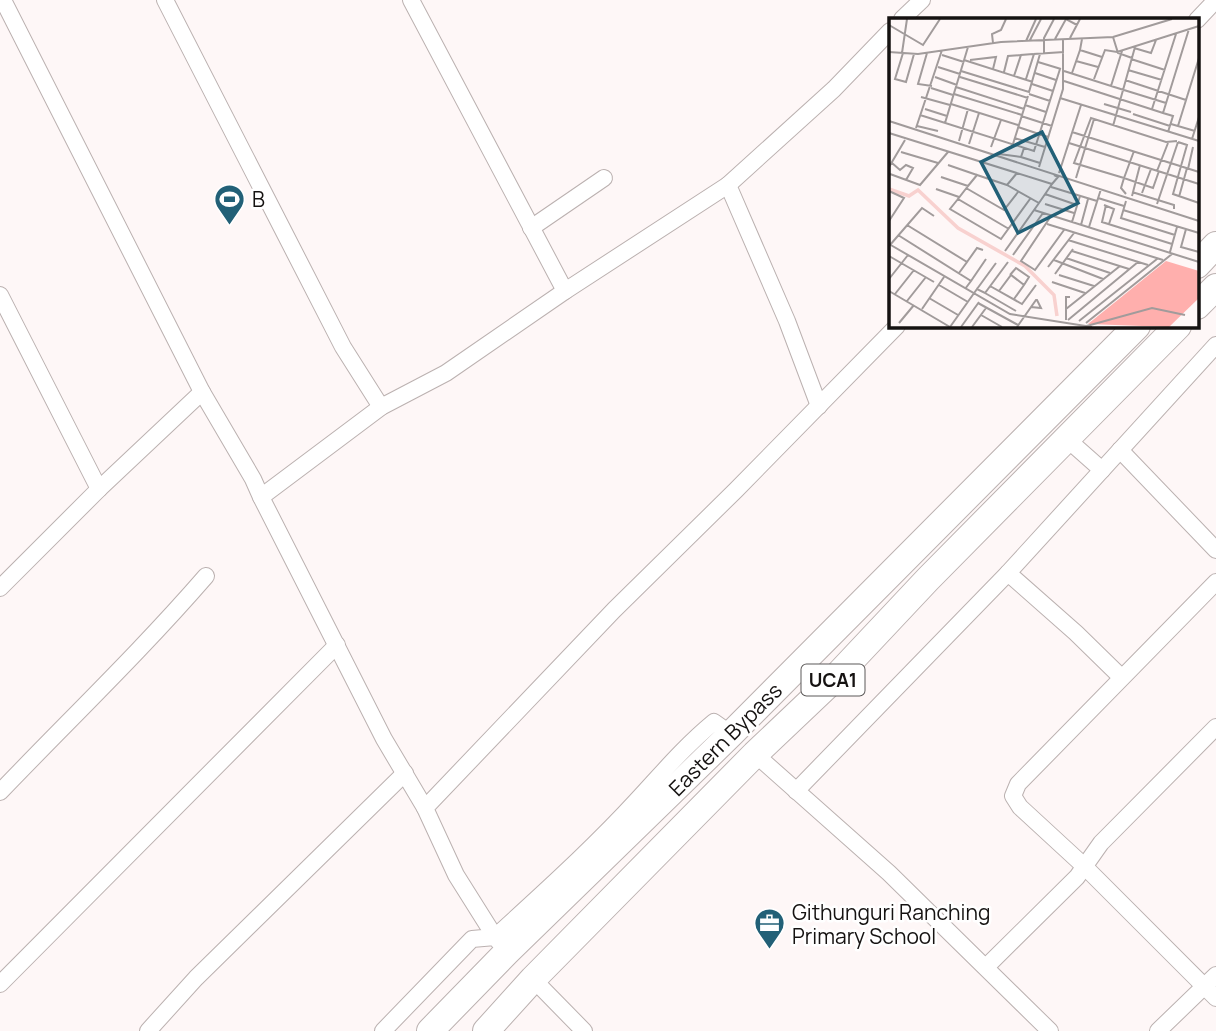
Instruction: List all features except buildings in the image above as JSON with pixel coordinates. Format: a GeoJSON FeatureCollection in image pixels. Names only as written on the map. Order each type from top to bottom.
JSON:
{"type":"FeatureCollection","features":[{"type":"Feature","properties":{"kind":"main road"},"geometry":{"type":"LineString","coordinates":[[1198,264],[1216,245]]}},
{"type":"Feature","properties":{"kind":"main road","name":"Eastern Bypass"},"geometry":{"type":"LineString","coordinates":[[430,1031],[501,945],[584,877],[731,734],[1136,327]]}},
{"type":"Feature","properties":{"kind":"main road","name":"Eastern Bypass"},"geometry":{"type":"LineString","coordinates":[[486,1031],[533,979],[755,754],[833,680],[928,579],[1177,327]]}},
{"type":"Feature","properties":{"kind":"main road"},"geometry":{"type":"LineString","coordinates":[[584,877],[609,904]]}},
{"type":"Feature","properties":{"kind":"street"},"geometry":{"type":"LineString","coordinates":[[3,0],[202,392],[253,479],[384,739],[425,808],[456,875],[501,945]]}},
{"type":"Feature","properties":{"kind":"street"},"geometry":{"type":"LineString","coordinates":[[165,0],[343,347],[381,407]]}},
{"type":"Feature","properties":{"kind":"street"},"geometry":{"type":"LineString","coordinates":[[411,0],[565,291]]}},
{"type":"Feature","properties":{"kind":"street"},"geometry":{"type":"LineString","coordinates":[[903,18],[922,0]]}},
{"type":"Feature","properties":{"kind":"street"},"geometry":{"type":"LineString","coordinates":[[1198,19],[1216,0]]}},
{"type":"Feature","properties":{"kind":"street"},"geometry":{"type":"LineString","coordinates":[[261,497],[381,407],[446,373],[565,291],[729,185],[834,89],[889,33]]}},
{"type":"Feature","properties":{"kind":"street"},"geometry":{"type":"LineString","coordinates":[[531,228],[604,178]]}},
{"type":"Feature","properties":{"kind":"street"},"geometry":{"type":"LineString","coordinates":[[729,185],[787,321],[819,406]]}},
{"type":"Feature","properties":{"kind":"street"},"geometry":{"type":"LineString","coordinates":[[0,295],[99,489]]}},
{"type":"Feature","properties":{"kind":"street"},"geometry":{"type":"LineString","coordinates":[[425,808],[614,610],[896,327]]}},
{"type":"Feature","properties":{"kind":"street"},"geometry":{"type":"LineString","coordinates":[[796,791],[1008,573],[1216,345]]}},
{"type":"Feature","properties":{"kind":"street"},"geometry":{"type":"LineString","coordinates":[[2,582],[202,392]]}},
{"type":"Feature","properties":{"kind":"street"},"geometry":{"type":"LineString","coordinates":[[1067,439],[1102,470]]}},
{"type":"Feature","properties":{"kind":"street"},"geometry":{"type":"LineString","coordinates":[[1121,450],[1216,550]]}},
{"type":"Feature","properties":{"kind":"street"},"geometry":{"type":"LineString","coordinates":[[1008,573],[1058,616],[1121,677]]}},
{"type":"Feature","properties":{"kind":"street"},"geometry":{"type":"LineString","coordinates":[[0,792],[149,641],[206,576]]}},
{"type":"Feature","properties":{"kind":"street"},"geometry":{"type":"LineString","coordinates":[[1158,1031],[1212,987],[1020,807],[1013,796],[1018,784],[1216,582]]}},
{"type":"Feature","properties":{"kind":"street"},"geometry":{"type":"LineString","coordinates":[[0,984],[337,645]]}},
{"type":"Feature","properties":{"kind":"street"},"geometry":{"type":"LineString","coordinates":[[501,945],[668,764],[703,731],[714,722],[731,734]]}},
{"type":"Feature","properties":{"kind":"street"},"geometry":{"type":"LineString","coordinates":[[986,967],[1077,877],[1101,843],[1216,727]]}},
{"type":"Feature","properties":{"kind":"street"},"geometry":{"type":"LineString","coordinates":[[755,754],[889,873],[1050,1031]]}},
{"type":"Feature","properties":{"kind":"street"},"geometry":{"type":"LineString","coordinates":[[148,1031],[197,978],[405,773]]}},
{"type":"Feature","properties":{"kind":"street"},"geometry":{"type":"LineString","coordinates":[[383,1031],[472,939],[501,945]]}},
{"type":"Feature","properties":{"kind":"street"},"geometry":{"type":"LineString","coordinates":[[533,979],[584,1031]]}},
{"type":"Feature","properties":{"kind":"place","name":"B"},"geometry":{"type":"Point","coordinates":[229,226]}},
{"type":"Feature","properties":{"kind":"place","name":"Githunguri Ranching Primary School"},"geometry":{"type":"Point","coordinates":[769,951]}}]}
